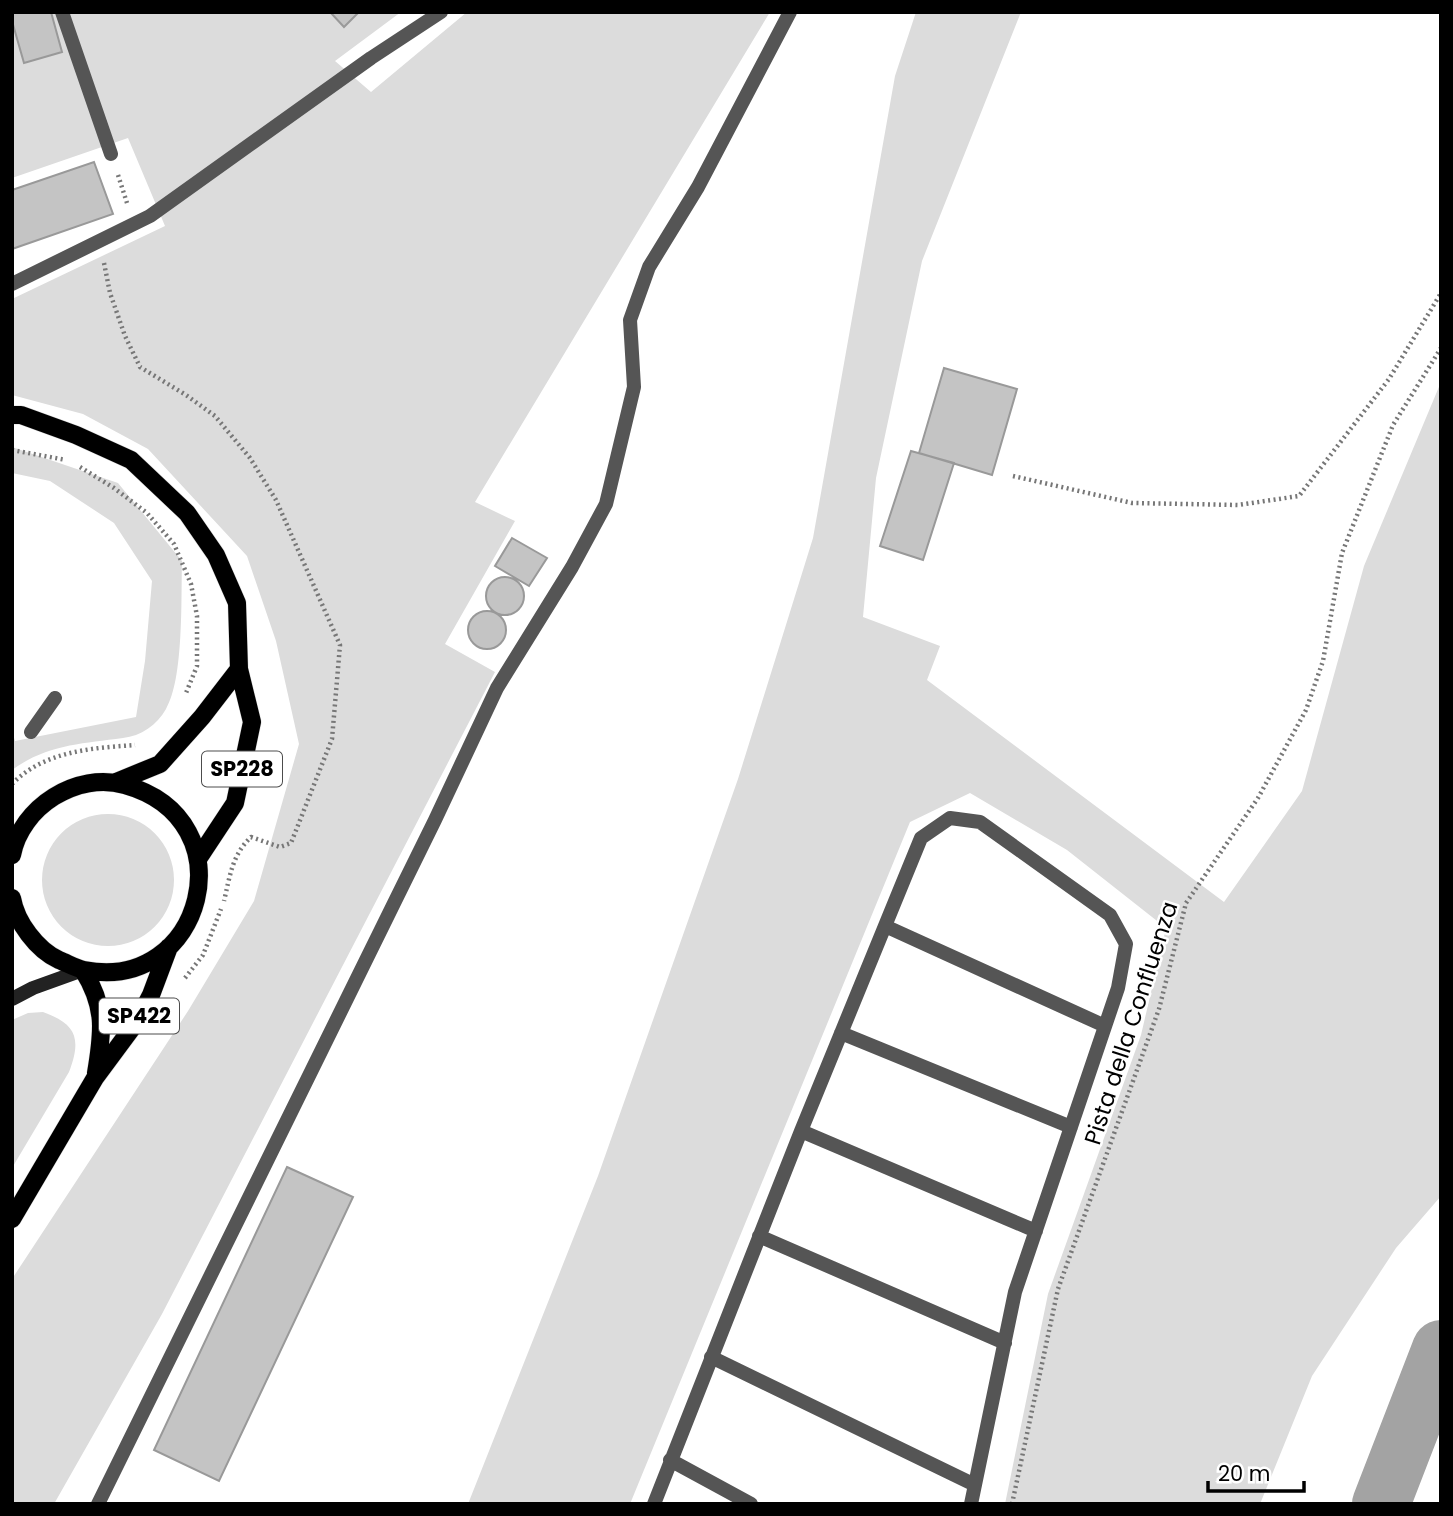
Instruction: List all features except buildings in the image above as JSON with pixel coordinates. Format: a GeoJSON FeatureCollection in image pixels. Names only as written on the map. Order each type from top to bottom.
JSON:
{"type":"FeatureCollection","features":[{"type":"Feature","properties":{"kind":"main road"},"geometry":{"type":"LineString","coordinates":[[12,415],[21,415],[76,435],[131,460],[187,513],[216,555],[237,603],[239,669],[202,717],[160,764],[116,782]]}},
{"type":"Feature","properties":{"kind":"main road","name":"SP228"},"geometry":{"type":"LineString","coordinates":[[198,859],[235,803],[252,722],[239,669]]}},
{"type":"Feature","properties":{"kind":"main road"},"geometry":{"type":"LineString","coordinates":[[12,855],[14,844],[30,816],[54,795],[84,783],[116,782],[146,790],[170,807],[188,831],[198,859],[200,883],[195,906],[185,928],[169,947],[143,964],[113,972],[83,970],[53,957],[29,935],[12,898]]}},
{"type":"Feature","properties":{"kind":"main road","name":"SP422"},"geometry":{"type":"LineString","coordinates":[[12,1219],[95,1078],[138,1020],[151,995],[169,947]]}},
{"type":"Feature","properties":{"kind":"main road"},"geometry":{"type":"LineString","coordinates":[[12,999],[33,988],[83,970]]}},
{"type":"Feature","properties":{"kind":"main road","name":"SP422"},"geometry":{"type":"LineString","coordinates":[[83,970],[93,985],[101,1009],[102,1040],[95,1078]]}},
{"type":"Feature","properties":{"kind":"street"},"geometry":{"type":"LineString","coordinates":[[62,12],[111,154]]}},
{"type":"Feature","properties":{"kind":"street"},"geometry":{"type":"LineString","coordinates":[[12,284],[150,216],[441,12]]}},
{"type":"Feature","properties":{"kind":"street"},"geometry":{"type":"LineString","coordinates":[[98,1504],[435,820],[497,688],[572,567],[606,504],[634,387],[630,320],[649,267],[698,187],[790,12]]}},
{"type":"Feature","properties":{"kind":"street"},"geometry":{"type":"LineString","coordinates":[[31,732],[55,698]]}},
{"type":"Feature","properties":{"kind":"street"},"geometry":{"type":"LineString","coordinates":[[654,1504],[801,1131],[921,838],[950,818],[980,822],[1110,915],[1126,944],[1118,988],[1015,1292],[971,1504]]}},
{"type":"Feature","properties":{"kind":"street"},"geometry":{"type":"LineString","coordinates":[[885,926],[1105,1027]]}},
{"type":"Feature","properties":{"kind":"street"},"geometry":{"type":"LineString","coordinates":[[841,1033],[1071,1127]]}},
{"type":"Feature","properties":{"kind":"street"},"geometry":{"type":"LineString","coordinates":[[801,1131],[1036,1231]]}},
{"type":"Feature","properties":{"kind":"street"},"geometry":{"type":"LineString","coordinates":[[759,1236],[1004,1343]]}},
{"type":"Feature","properties":{"kind":"street"},"geometry":{"type":"LineString","coordinates":[[711,1357],[975,1485]]}},
{"type":"Feature","properties":{"kind":"street"},"geometry":{"type":"LineString","coordinates":[[670,1460],[751,1504]]}},
{"type":"Feature","properties":{"kind":"path"},"geometry":{"type":"LineString","coordinates":[[111,154],[128,206]]}},
{"type":"Feature","properties":{"kind":"path"},"geometry":{"type":"LineString","coordinates":[[104,262],[110,293],[125,336],[140,367],[215,416],[250,458],[276,500],[340,645],[332,739],[291,843],[280,847],[251,836]]}},
{"type":"Feature","properties":{"kind":"path"},"geometry":{"type":"LineString","coordinates":[[1013,476],[1132,503],[1238,505],[1299,496],[1389,379],[1441,293]]}},
{"type":"Feature","properties":{"kind":"path","name":"Pista della Confluenza"},"geometry":{"type":"LineString","coordinates":[[1012,1504],[1059,1289],[1159,1009],[1186,903],[1258,798],[1306,710],[1323,661],[1342,553],[1393,425],[1441,348]]}},
{"type":"Feature","properties":{"kind":"path"},"geometry":{"type":"LineString","coordinates":[[12,450],[71,461],[147,513],[174,544],[191,584],[197,616],[197,666],[183,702]]}},
{"type":"Feature","properties":{"kind":"path"},"geometry":{"type":"LineString","coordinates":[[12,784],[43,762],[74,751],[135,745],[144,741]]}},
{"type":"Feature","properties":{"kind":"shaded area"},"geometry":{"type":"Polygon","coordinates":[[[12,12],[401,12],[335,61],[371,92],[467,12],[770,12],[475,502],[515,521],[445,644],[495,672],[162,1314],[54,1504],[12,1504],[12,1279],[188,1011],[254,901],[299,744],[276,641],[247,556],[148,449],[83,414],[12,395],[12,299],[165,226],[128,138],[12,178],[12,12]]]}},
{"type":"Feature","properties":{"kind":"shaded area"},"geometry":{"type":"Polygon","coordinates":[[[916,12],[1021,12],[922,261],[876,478],[863,617],[940,646],[927,680],[1224,902],[1302,791],[1364,566],[1441,382],[1441,1196],[1396,1248],[1312,1376],[1260,1504],[1005,1504],[1048,1294],[1141,1035],[1166,928],[1067,850],[970,793],[910,822],[630,1504],[468,1504],[598,1176],[738,779],[813,538],[895,76],[916,12]]]}},
{"type":"Feature","properties":{"kind":"shaded area"},"geometry":{"type":"Polygon","coordinates":[[[12,447],[118,483],[182,561],[179,659],[172,696],[158,720],[136,735],[52,750],[25,761],[12,770],[12,731],[15,741],[136,717],[145,661],[152,581],[114,523],[50,481],[12,473],[12,447]]]}},
{"type":"Feature","properties":{"kind":"shaded area"},"geometry":{"type":"Polygon","coordinates":[[[108,814],[133,819],[155,833],[169,855],[174,880],[169,905],[155,927],[133,941],[108,946],[83,941],[61,927],[47,905],[42,880],[47,855],[61,833],[83,819],[108,814]]]}},
{"type":"Feature","properties":{"kind":"shaded area"},"geometry":{"type":"Polygon","coordinates":[[[43,1012],[69,1027],[75,1041],[75,1050],[69,1072],[12,1168],[12,1020],[28,1013],[43,1012]]]}},
{"type":"Feature","properties":{"kind":"waterway"},"geometry":{"type":"LineString","coordinates":[[1381,1504],[1441,1349]]}}]}
